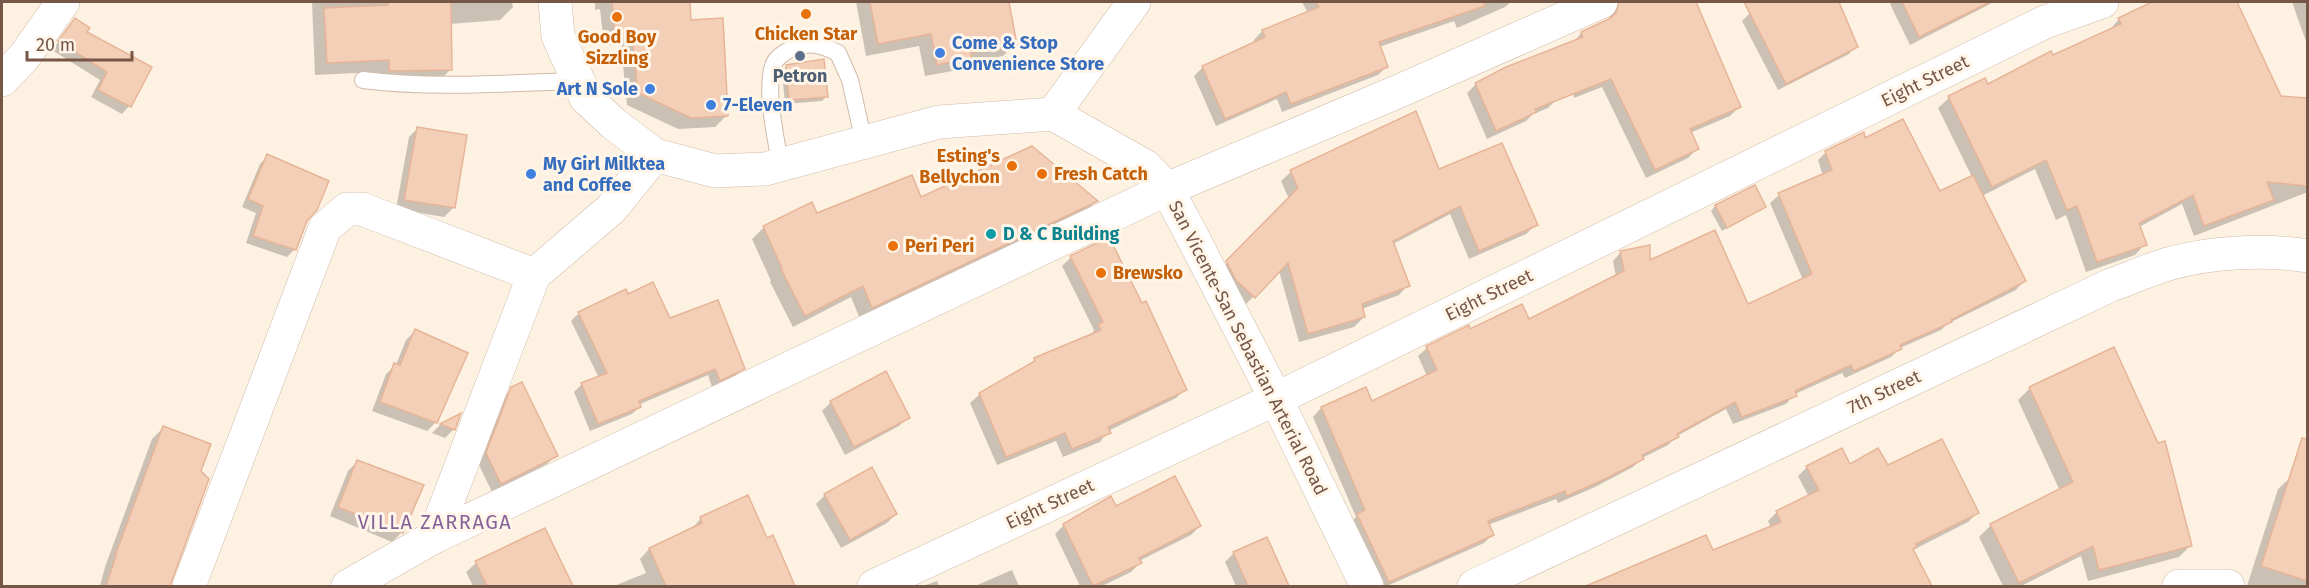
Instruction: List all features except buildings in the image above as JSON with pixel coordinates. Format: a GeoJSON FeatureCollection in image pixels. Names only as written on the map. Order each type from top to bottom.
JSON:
{"type":"FeatureCollection","features":[{"type":"Feature","properties":{"kind":"street"},"geometry":{"type":"LineString","coordinates":[[2,80],[24,57],[63,2]]}},
{"type":"Feature","properties":{"kind":"street"},"geometry":{"type":"LineString","coordinates":[[555,2],[558,36],[586,98],[614,124],[655,155],[715,171],[765,169],[939,122],[1053,114],[1134,2]]}},
{"type":"Feature","properties":{"kind":"street"},"geometry":{"type":"LineString","coordinates":[[348,586],[434,537],[1167,189],[1397,92],[1600,2]]}},
{"type":"Feature","properties":{"kind":"street","name":"Eight Street"},"geometry":{"type":"LineString","coordinates":[[874,586],[1276,399],[2045,22],[2102,2]]}},
{"type":"Feature","properties":{"kind":"street","name":"San Vicente-San Sebastian Arterial Road"},"geometry":{"type":"LineString","coordinates":[[1053,114],[1145,166],[1167,189],[1276,399],[1367,586]]}},
{"type":"Feature","properties":{"kind":"street"},"geometry":{"type":"LineString","coordinates":[[434,537],[534,275],[611,209],[655,155]]}},
{"type":"Feature","properties":{"kind":"street"},"geometry":{"type":"LineString","coordinates":[[189,586],[325,228],[347,209],[362,209],[534,275]]}},
{"type":"Feature","properties":{"kind":"street","name":"7th Street"},"geometry":{"type":"LineString","coordinates":[[1474,586],[2111,285],[2170,264],[2235,253],[2282,252],[2307,256]]}},
{"type":"Feature","properties":{"kind":"street"},"geometry":{"type":"LineString","coordinates":[[2179,586],[2228,586]]}},
{"type":"Feature","properties":{"kind":"lane"},"geometry":{"type":"LineString","coordinates":[[780,164],[770,98],[773,64],[786,50],[803,44],[819,44],[838,52],[850,80],[864,142]]}},
{"type":"Feature","properties":{"kind":"lane"},"geometry":{"type":"LineString","coordinates":[[363,80],[434,85],[579,81]]}},
{"type":"Feature","properties":{"kind":"place","name":"Chicken Star"},"geometry":{"type":"Point","coordinates":[806,14]}},
{"type":"Feature","properties":{"kind":"place","name":"Good Boy Sizzling"},"geometry":{"type":"Point","coordinates":[617,17]}},
{"type":"Feature","properties":{"kind":"place","name":"Come & Stop Convenience Store"},"geometry":{"type":"Point","coordinates":[940,53]}},
{"type":"Feature","properties":{"kind":"place","name":"Petron"},"geometry":{"type":"Point","coordinates":[800,56]}},
{"type":"Feature","properties":{"kind":"place","name":"Art N Sole"},"geometry":{"type":"Point","coordinates":[650,89]}},
{"type":"Feature","properties":{"kind":"place","name":"7-Eleven"},"geometry":{"type":"Point","coordinates":[711,105]}},
{"type":"Feature","properties":{"kind":"place","name":"Esting's Bellychon"},"geometry":{"type":"Point","coordinates":[1012,166]}},
{"type":"Feature","properties":{"kind":"place","name":"My Girl Milktea and Coffee"},"geometry":{"type":"Point","coordinates":[531,174]}},
{"type":"Feature","properties":{"kind":"place","name":"Fresh Catch"},"geometry":{"type":"Point","coordinates":[1042,174]}},
{"type":"Feature","properties":{"kind":"place","name":"D & C Building"},"geometry":{"type":"Point","coordinates":[991,234]}},
{"type":"Feature","properties":{"kind":"place","name":"Peri Peri"},"geometry":{"type":"Point","coordinates":[893,246]}},
{"type":"Feature","properties":{"kind":"place","name":"Brewsko"},"geometry":{"type":"Point","coordinates":[1101,273]}},
{"type":"Feature","properties":{"kind":"district","name":"VILLA ZARRAGA"},"geometry":{"type":"Point","coordinates":[435,522]}}]}
